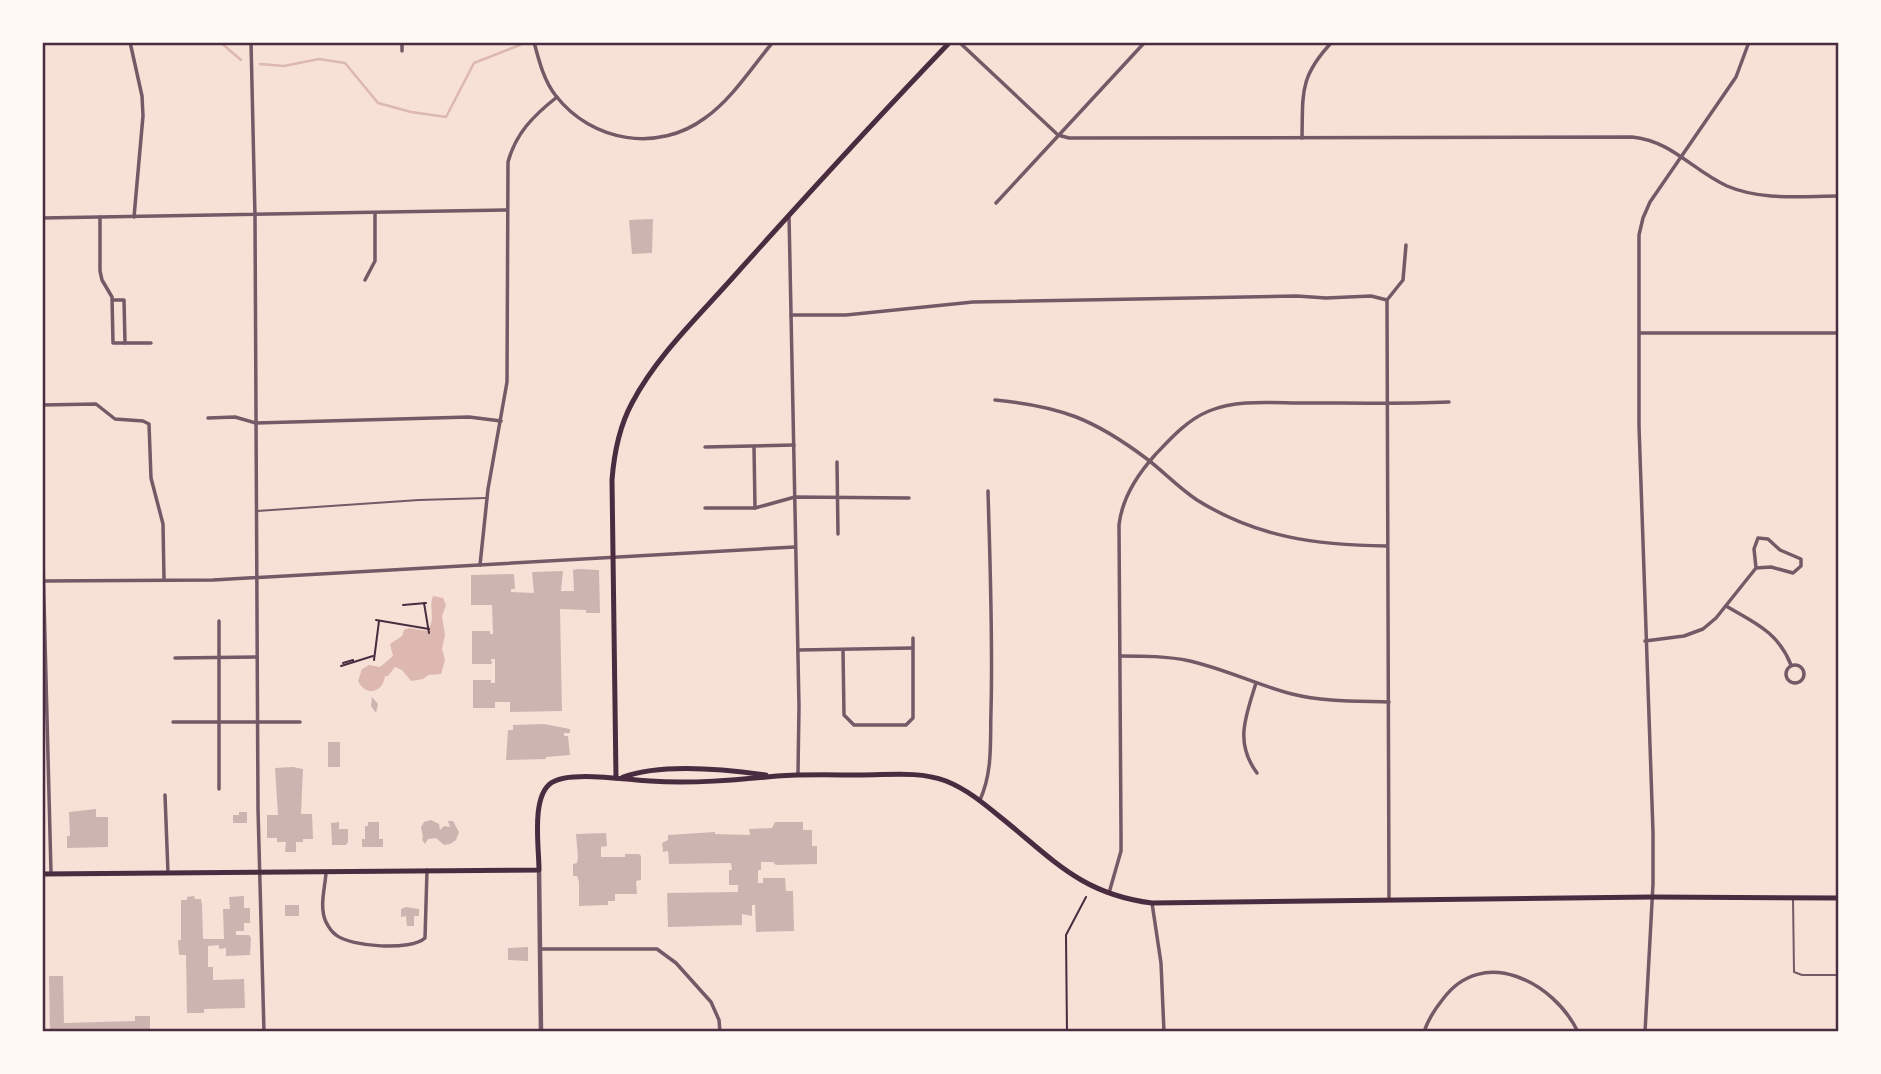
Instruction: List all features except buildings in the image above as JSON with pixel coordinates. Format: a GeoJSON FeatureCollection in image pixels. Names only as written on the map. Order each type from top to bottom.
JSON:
{"type":"FeatureCollection","features":[{"type":"Feature","properties":{"kind":"main road"},"geometry":{"type":"LineString","coordinates":[[618,778],[613,556],[614,458],[631,403],[669,350],[789,215],[950,42]]}},
{"type":"Feature","properties":{"kind":"main road"},"geometry":{"type":"LineString","coordinates":[[618,778],[645,771],[721,769],[780,776]]}},
{"type":"Feature","properties":{"kind":"main road"},"geometry":{"type":"LineString","coordinates":[[42,874],[540,870],[539,807],[546,787],[563,778],[682,782],[780,776],[915,774],[950,783],[980,800],[1065,870],[1086,884],[1126,900],[1152,903],[1652,897],[1839,898]]}},
{"type":"Feature","properties":{"kind":"street"},"geometry":{"type":"LineString","coordinates":[[131,42],[142,96],[143,116],[134,217]]}},
{"type":"Feature","properties":{"kind":"street"},"geometry":{"type":"LineString","coordinates":[[251,42],[257,423],[257,723],[264,1032]]}},
{"type":"Feature","properties":{"kind":"street"},"geometry":{"type":"LineString","coordinates":[[402,42],[402,51]]}},
{"type":"Feature","properties":{"kind":"street"},"geometry":{"type":"LineString","coordinates":[[534,42],[544,76],[557,97],[585,123],[602,132],[636,140],[665,137],[689,129],[707,117],[774,42]]}},
{"type":"Feature","properties":{"kind":"street"},"geometry":{"type":"LineString","coordinates":[[960,42],[1058,135],[1078,139],[1632,137],[1653,140],[1718,181],[1748,193],[1774,196],[1839,196]]}},
{"type":"Feature","properties":{"kind":"street"},"geometry":{"type":"LineString","coordinates":[[996,203],[1145,42]]}},
{"type":"Feature","properties":{"kind":"street"},"geometry":{"type":"LineString","coordinates":[[1302,138],[1304,84],[1312,65],[1332,42]]}},
{"type":"Feature","properties":{"kind":"street"},"geometry":{"type":"LineString","coordinates":[[1645,1032],[1652,897],[1652,789],[1639,426],[1640,227],[1650,202],[1741,70],[1749,42]]}},
{"type":"Feature","properties":{"kind":"street"},"geometry":{"type":"LineString","coordinates":[[480,565],[486,498],[507,382],[507,172],[514,145],[535,114],[557,97]]}},
{"type":"Feature","properties":{"kind":"street"},"geometry":{"type":"LineString","coordinates":[[42,218],[506,210]]}},
{"type":"Feature","properties":{"kind":"street"},"geometry":{"type":"LineString","coordinates":[[365,280],[372,271],[376,257],[374,213]]}},
{"type":"Feature","properties":{"kind":"street"},"geometry":{"type":"LineString","coordinates":[[789,215],[798,776]]}},
{"type":"Feature","properties":{"kind":"street"},"geometry":{"type":"LineString","coordinates":[[100,217],[101,275],[111,293],[113,343],[151,343]]}},
{"type":"Feature","properties":{"kind":"street"},"geometry":{"type":"LineString","coordinates":[[1389,900],[1387,300],[1403,280],[1406,246]]}},
{"type":"Feature","properties":{"kind":"street"},"geometry":{"type":"LineString","coordinates":[[791,315],[846,315],[974,302],[1297,296],[1371,296],[1387,300]]}},
{"type":"Feature","properties":{"kind":"street"},"geometry":{"type":"LineString","coordinates":[[112,300],[124,300],[125,343]]}},
{"type":"Feature","properties":{"kind":"street"},"geometry":{"type":"LineString","coordinates":[[1639,332],[1839,333]]}},
{"type":"Feature","properties":{"kind":"street"},"geometry":{"type":"LineString","coordinates":[[995,400],[1050,407],[1086,419],[1150,461],[1195,498],[1215,510],[1267,531],[1312,542],[1387,546]]}},
{"type":"Feature","properties":{"kind":"street"},"geometry":{"type":"LineString","coordinates":[[1109,895],[1121,851],[1120,516],[1132,486],[1150,461],[1186,424],[1200,415],[1223,407],[1258,403],[1449,401]]}},
{"type":"Feature","properties":{"kind":"street"},"geometry":{"type":"LineString","coordinates":[[42,405],[96,404],[115,419],[149,424],[151,478],[163,524],[163,580]]}},
{"type":"Feature","properties":{"kind":"street"},"geometry":{"type":"LineString","coordinates":[[208,418],[235,417],[257,423],[469,416],[501,421]]}},
{"type":"Feature","properties":{"kind":"street"},"geometry":{"type":"LineString","coordinates":[[705,447],[794,445]]}},
{"type":"Feature","properties":{"kind":"street"},"geometry":{"type":"LineString","coordinates":[[754,446],[755,508]]}},
{"type":"Feature","properties":{"kind":"street"},"geometry":{"type":"LineString","coordinates":[[838,461],[838,534]]}},
{"type":"Feature","properties":{"kind":"street"},"geometry":{"type":"LineString","coordinates":[[980,800],[988,779],[991,757],[992,646],[988,491]]}},
{"type":"Feature","properties":{"kind":"street"},"geometry":{"type":"LineString","coordinates":[[705,508],[755,508],[795,498],[909,498]]}},
{"type":"Feature","properties":{"kind":"street"},"geometry":{"type":"LineString","coordinates":[[42,522],[51,874]]}},
{"type":"Feature","properties":{"kind":"street"},"geometry":{"type":"LineString","coordinates":[[1645,640],[1684,636],[1711,623],[1756,568],[1755,543],[1761,537],[1768,539],[1780,550],[1801,559],[1800,569],[1793,573],[1778,568],[1756,568]]}},
{"type":"Feature","properties":{"kind":"street"},"geometry":{"type":"LineString","coordinates":[[43,581],[256,577],[795,547]]}},
{"type":"Feature","properties":{"kind":"street"},"geometry":{"type":"LineString","coordinates":[[1726,606],[1774,637],[1782,646],[1791,666]]}},
{"type":"Feature","properties":{"kind":"street"},"geometry":{"type":"LineString","coordinates":[[219,621],[219,789]]}},
{"type":"Feature","properties":{"kind":"street"},"geometry":{"type":"LineString","coordinates":[[843,650],[844,715],[848,720],[854,725],[906,724],[913,718],[913,638]]}},
{"type":"Feature","properties":{"kind":"street"},"geometry":{"type":"LineString","coordinates":[[798,650],[913,648]]}},
{"type":"Feature","properties":{"kind":"street"},"geometry":{"type":"LineString","coordinates":[[1120,656],[1155,656],[1191,661],[1292,694],[1323,699],[1388,702]]}},
{"type":"Feature","properties":{"kind":"street"},"geometry":{"type":"LineString","coordinates":[[175,658],[257,657]]}},
{"type":"Feature","properties":{"kind":"street"},"geometry":{"type":"LineString","coordinates":[[1796,664],[1803,670],[1803,678],[1799,682],[1787,680],[1786,673],[1791,666],[1796,664]]}},
{"type":"Feature","properties":{"kind":"street"},"geometry":{"type":"LineString","coordinates":[[1256,683],[1243,736],[1244,749],[1257,773]]}},
{"type":"Feature","properties":{"kind":"street"},"geometry":{"type":"LineString","coordinates":[[173,722],[300,722]]}},
{"type":"Feature","properties":{"kind":"street"},"geometry":{"type":"LineString","coordinates":[[166,795],[168,873]]}},
{"type":"Feature","properties":{"kind":"street"},"geometry":{"type":"LineString","coordinates":[[326,873],[323,906],[328,924],[338,937],[379,947],[420,943],[425,938],[427,870]]}},
{"type":"Feature","properties":{"kind":"street"},"geometry":{"type":"LineString","coordinates":[[540,870],[541,1032]]}},
{"type":"Feature","properties":{"kind":"street"},"geometry":{"type":"LineString","coordinates":[[1152,903],[1161,963],[1164,1032]]}},
{"type":"Feature","properties":{"kind":"street"},"geometry":{"type":"LineString","coordinates":[[540,949],[657,949],[676,963],[712,1002],[719,1020],[720,1032]]}},
{"type":"Feature","properties":{"kind":"street"},"geometry":{"type":"LineString","coordinates":[[1424,1032],[1432,1013],[1454,985],[1476,973],[1495,972],[1524,979],[1545,990],[1563,1007],[1578,1032]]}},
{"type":"Feature","properties":{"kind":"lane"},"geometry":{"type":"LineString","coordinates":[[256,511],[419,499],[486,498]]}},
{"type":"Feature","properties":{"kind":"lane"},"geometry":{"type":"LineString","coordinates":[[1793,897],[1794,972],[1802,975],[1839,975]]}},
{"type":"Feature","properties":{"kind":"path"},"geometry":{"type":"LineString","coordinates":[[374,660],[378,620],[429,631],[425,603],[403,605]]}},
{"type":"Feature","properties":{"kind":"path"},"geometry":{"type":"LineString","coordinates":[[342,664],[374,656]]}},
{"type":"Feature","properties":{"kind":"path"},"geometry":{"type":"LineString","coordinates":[[1067,1032],[1066,935],[1086,897]]}},
{"type":"Feature","properties":{"kind":"shaded area"},"geometry":{"type":"Polygon","coordinates":[[[433,596],[443,598],[446,605],[442,616],[445,635],[442,649],[445,660],[441,674],[411,681],[402,670],[395,667],[385,676],[378,689],[370,691],[361,686],[358,681],[362,669],[369,665],[380,667],[393,656],[390,644],[402,636],[404,630],[409,628],[427,631],[432,618],[433,596]]]}},
{"type":"Feature","properties":{"kind":"waterway"},"geometry":{"type":"LineString","coordinates":[[220,42],[241,60]]}},
{"type":"Feature","properties":{"kind":"waterway"},"geometry":{"type":"LineString","coordinates":[[260,64],[284,66],[319,59],[345,63],[378,103],[411,112],[446,117],[474,63],[520,45]]}}]}
